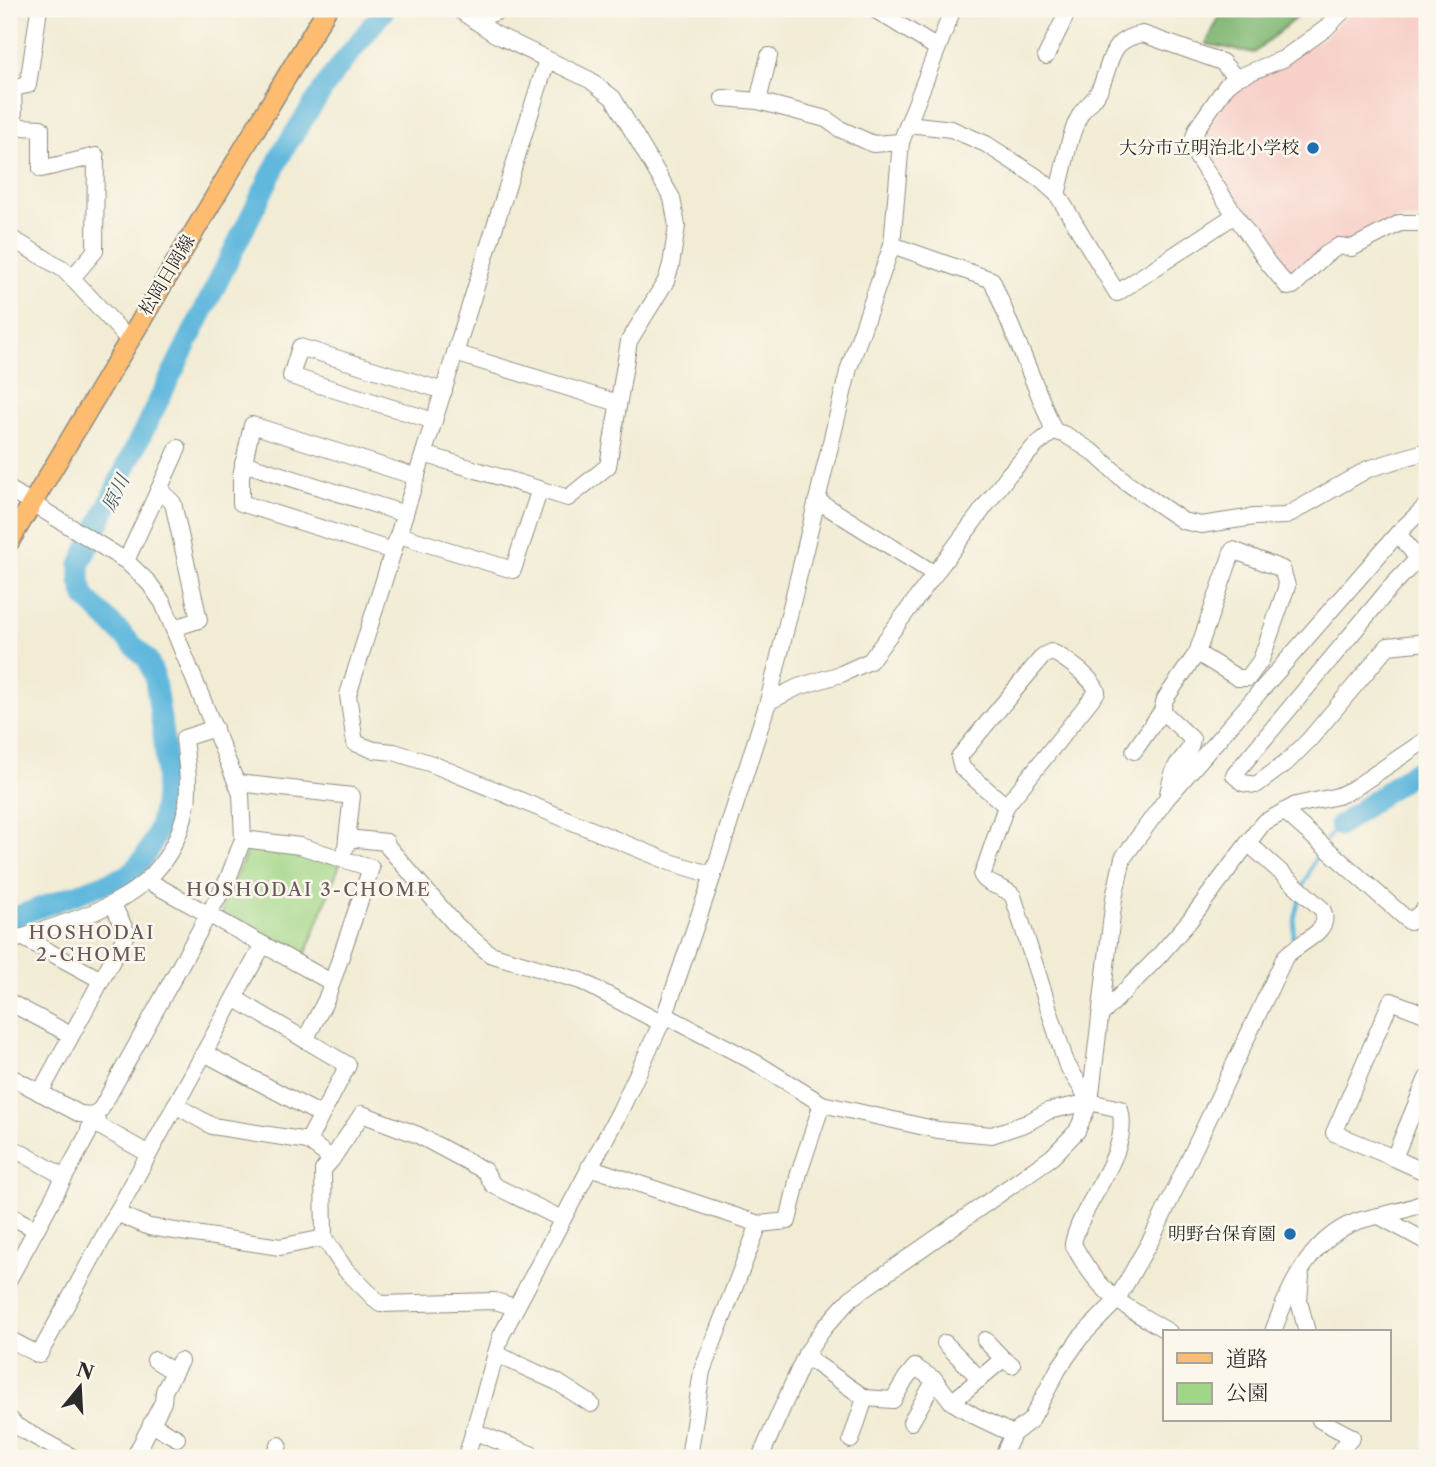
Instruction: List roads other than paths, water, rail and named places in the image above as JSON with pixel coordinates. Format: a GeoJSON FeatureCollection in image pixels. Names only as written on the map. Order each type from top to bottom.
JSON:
{"type":"FeatureCollection","features":[{"type":"Feature","properties":{"kind":"main road","name":"松岡日岡線"},"geometry":{"type":"LineString","coordinates":[[9,542],[327,9]]}},
{"type":"Feature","properties":{"kind":"street"},"geometry":{"type":"LineString","coordinates":[[39,9],[28,85],[13,88],[14,122],[21,127],[41,128],[41,169],[96,156],[95,251],[72,278]]}},
{"type":"Feature","properties":{"kind":"street"},"geometry":{"type":"LineString","coordinates":[[424,454],[568,498],[608,466],[629,341],[666,281],[677,226],[672,198],[613,98],[590,80],[495,34],[458,9]]}},
{"type":"Feature","properties":{"kind":"street"},"geometry":{"type":"LineString","coordinates":[[474,20],[504,9]]}},
{"type":"Feature","properties":{"kind":"street"},"geometry":{"type":"LineString","coordinates":[[874,9],[937,48]]}},
{"type":"Feature","properties":{"kind":"street"},"geometry":{"type":"LineString","coordinates":[[466,1458],[501,1336],[620,1111],[663,1019],[713,875],[768,702],[849,368],[892,245],[901,142],[953,9]]}},
{"type":"Feature","properties":{"kind":"street"},"geometry":{"type":"LineString","coordinates":[[1046,56],[1069,9]]}},
{"type":"Feature","properties":{"kind":"street"},"geometry":{"type":"LineString","coordinates":[[1345,9],[1325,29],[1283,59],[1236,78],[1227,85],[1197,128],[1192,144],[1196,157],[1287,287],[1293,286],[1325,255],[1339,246],[1352,248],[1400,223],[1427,223]]}},
{"type":"Feature","properties":{"kind":"street"},"geometry":{"type":"LineString","coordinates":[[1057,194],[1071,137],[1081,113],[1097,95],[1119,43],[1130,36],[1143,34],[1222,62],[1236,78]]}},
{"type":"Feature","properties":{"kind":"street"},"geometry":{"type":"LineString","coordinates":[[758,102],[769,56]]}},
{"type":"Feature","properties":{"kind":"street"},"geometry":{"type":"LineString","coordinates":[[547,60],[348,695],[355,743],[432,764],[670,862],[713,875]]}},
{"type":"Feature","properties":{"kind":"street"},"geometry":{"type":"LineString","coordinates":[[723,98],[758,102],[826,119],[840,129],[873,144],[901,142]]}},
{"type":"Feature","properties":{"kind":"street"},"geometry":{"type":"LineString","coordinates":[[908,124],[951,129],[986,144],[1040,179],[1057,194],[1117,293],[1236,215]]}},
{"type":"Feature","properties":{"kind":"street"},"geometry":{"type":"LineString","coordinates":[[9,237],[63,270],[129,340]]}},
{"type":"Feature","properties":{"kind":"street"},"geometry":{"type":"LineString","coordinates":[[892,245],[992,280],[1054,431],[1066,435],[1094,453],[1126,482],[1183,521],[1201,525],[1254,516],[1286,516],[1368,469],[1427,451]]}},
{"type":"Feature","properties":{"kind":"street"},"geometry":{"type":"LineString","coordinates":[[434,421],[290,376],[300,347],[443,391]]}},
{"type":"Feature","properties":{"kind":"street"},"geometry":{"type":"LineString","coordinates":[[456,353],[618,403]]}},
{"type":"Feature","properties":{"kind":"street"},"geometry":{"type":"LineString","coordinates":[[393,551],[241,503],[241,476],[252,425],[416,477]]}},
{"type":"Feature","properties":{"kind":"street"},"geometry":{"type":"LineString","coordinates":[[768,702],[798,687],[841,674],[870,661],[1009,474],[1035,445],[1054,431]]}},
{"type":"Feature","properties":{"kind":"street"},"geometry":{"type":"LineString","coordinates":[[126,561],[178,448]]}},
{"type":"Feature","properties":{"kind":"street"},"geometry":{"type":"LineString","coordinates":[[243,463],[405,514]]}},
{"type":"Feature","properties":{"kind":"street"},"geometry":{"type":"LineString","coordinates":[[9,489],[126,561],[149,583],[163,603],[239,783],[244,813],[243,839],[228,879],[101,1109],[93,1115],[88,1134],[9,1279]]}},
{"type":"Feature","properties":{"kind":"street"},"geometry":{"type":"LineString","coordinates":[[159,489],[173,503],[200,620],[174,628]]}},
{"type":"Feature","properties":{"kind":"street"},"geometry":{"type":"LineString","coordinates":[[398,535],[513,570],[540,489]]}},
{"type":"Feature","properties":{"kind":"street"},"geometry":{"type":"LineString","coordinates":[[818,501],[934,575]]}},
{"type":"Feature","properties":{"kind":"street"},"geometry":{"type":"LineString","coordinates":[[760,1458],[806,1354],[824,1328],[851,1298],[1052,1157],[1077,1131],[1090,1102],[1114,898],[1123,858],[1167,798],[1398,533],[1427,505]]}},
{"type":"Feature","properties":{"kind":"street"},"geometry":{"type":"LineString","coordinates":[[1398,533],[1422,553],[1427,571]]}},
{"type":"Feature","properties":{"kind":"street"},"geometry":{"type":"LineString","coordinates":[[1134,751],[1197,653],[1233,550],[1282,569],[1287,586],[1262,660],[1248,678],[1238,678],[1197,653]]}},
{"type":"Feature","properties":{"kind":"street"},"geometry":{"type":"LineString","coordinates":[[1422,553],[1234,775],[1243,783],[1256,785],[1286,763],[1309,740],[1388,646],[1427,642]]}},
{"type":"Feature","properties":{"kind":"street"},"geometry":{"type":"LineString","coordinates":[[1006,806],[962,768],[959,757],[1043,656],[1051,652],[1093,683],[1097,692],[1006,806],[982,876],[1013,896],[1066,1063],[1090,1102]]}},
{"type":"Feature","properties":{"kind":"street"},"geometry":{"type":"LineString","coordinates":[[1162,711],[1192,739],[1187,755],[1173,774],[1167,798]]}},
{"type":"Feature","properties":{"kind":"street"},"geometry":{"type":"LineString","coordinates":[[15,939],[113,905],[148,881],[178,836],[187,800],[184,738],[215,728]]}},
{"type":"Feature","properties":{"kind":"street"},"geometry":{"type":"LineString","coordinates":[[1101,1016],[1166,948],[1263,823],[1296,805],[1338,796],[1353,789],[1427,738]]}},
{"type":"Feature","properties":{"kind":"street"},"geometry":{"type":"LineString","coordinates":[[239,783],[352,796],[344,860]]}},
{"type":"Feature","properties":{"kind":"street"},"geometry":{"type":"LineString","coordinates":[[1283,811],[1410,922],[1427,907]]}},
{"type":"Feature","properties":{"kind":"street"},"geometry":{"type":"LineString","coordinates":[[347,838],[386,842],[455,924],[490,954],[581,981],[758,1064],[822,1104],[938,1130],[992,1135],[1027,1123],[1048,1111],[1090,1102],[1120,1109],[1123,1120],[1109,1168],[1076,1232],[1073,1244],[1094,1280],[1116,1301],[1166,1330]]}},
{"type":"Feature","properties":{"kind":"street"},"geometry":{"type":"LineString","coordinates":[[243,839],[300,846],[371,868],[326,1000],[305,1040]]}},
{"type":"Feature","properties":{"kind":"street"},"geometry":{"type":"LineString","coordinates":[[1002,1458],[1013,1434],[1031,1420],[1059,1368],[1080,1338],[1116,1301],[1153,1236],[1278,969],[1293,948],[1322,929],[1326,923],[1322,909],[1248,843]]}},
{"type":"Feature","properties":{"kind":"street"},"geometry":{"type":"LineString","coordinates":[[148,881],[331,982]]}},
{"type":"Feature","properties":{"kind":"street"},"geometry":{"type":"LineString","coordinates":[[40,1093],[127,933],[113,905]]}},
{"type":"Feature","properties":{"kind":"street"},"geometry":{"type":"LineString","coordinates":[[15,939],[102,980]]}},
{"type":"Feature","properties":{"kind":"street"},"geometry":{"type":"LineString","coordinates":[[9,1339],[39,1355],[263,944]]}},
{"type":"Feature","properties":{"kind":"street"},"geometry":{"type":"LineString","coordinates":[[234,998],[348,1065],[308,1141]]}},
{"type":"Feature","properties":{"kind":"street"},"geometry":{"type":"LineString","coordinates":[[1427,1015],[1391,1001],[1334,1133],[1427,1173]]}},
{"type":"Feature","properties":{"kind":"street"},"geometry":{"type":"LineString","coordinates":[[9,1002],[71,1035]]}},
{"type":"Feature","properties":{"kind":"street"},"geometry":{"type":"LineString","coordinates":[[204,1053],[321,1115]]}},
{"type":"Feature","properties":{"kind":"street"},"geometry":{"type":"LineString","coordinates":[[9,1076],[80,1114],[93,1115],[102,1127],[149,1154]]}},
{"type":"Feature","properties":{"kind":"street"},"geometry":{"type":"LineString","coordinates":[[1394,1158],[1427,1078]]}},
{"type":"Feature","properties":{"kind":"street"},"geometry":{"type":"LineString","coordinates":[[589,1167],[759,1224],[788,1221],[799,1173],[822,1104]]}},
{"type":"Feature","properties":{"kind":"street"},"geometry":{"type":"LineString","coordinates":[[175,1105],[212,1126],[308,1141],[332,1159]]}},
{"type":"Feature","properties":{"kind":"street"},"geometry":{"type":"LineString","coordinates":[[515,1307],[495,1301],[380,1304],[345,1269],[324,1238],[323,1170],[362,1114],[418,1135],[485,1171],[493,1185],[562,1219]]}},
{"type":"Feature","properties":{"kind":"street"},"geometry":{"type":"LineString","coordinates":[[9,1146],[63,1176]]}},
{"type":"Feature","properties":{"kind":"street"},"geometry":{"type":"LineString","coordinates":[[1274,1330],[1291,1287],[1318,1245],[1363,1219],[1381,1217],[1427,1201]]}},
{"type":"Feature","properties":{"kind":"street"},"geometry":{"type":"LineString","coordinates":[[116,1213],[149,1227],[280,1247],[324,1238]]}},
{"type":"Feature","properties":{"kind":"street"},"geometry":{"type":"LineString","coordinates":[[9,1215],[36,1229]]}},
{"type":"Feature","properties":{"kind":"street"},"geometry":{"type":"LineString","coordinates":[[1381,1217],[1427,1242]]}},
{"type":"Feature","properties":{"kind":"street"},"geometry":{"type":"LineString","coordinates":[[689,1458],[702,1371],[759,1224]]}},
{"type":"Feature","properties":{"kind":"street"},"geometry":{"type":"LineString","coordinates":[[1301,1272],[1299,1301],[1306,1330]]}},
{"type":"Feature","properties":{"kind":"street"},"geometry":{"type":"LineString","coordinates":[[952,1402],[980,1379],[1007,1362],[985,1340]]}},
{"type":"Feature","properties":{"kind":"street"},"geometry":{"type":"LineString","coordinates":[[945,1343],[980,1379]]}},
{"type":"Feature","properties":{"kind":"street"},"geometry":{"type":"LineString","coordinates":[[496,1354],[556,1382],[591,1404]]}},
{"type":"Feature","properties":{"kind":"street"},"geometry":{"type":"LineString","coordinates":[[806,1354],[865,1398],[893,1400],[905,1378],[915,1367],[935,1380],[952,1402],[1013,1434]]}},
{"type":"Feature","properties":{"kind":"street"},"geometry":{"type":"LineString","coordinates":[[134,1458],[163,1402],[164,1391],[177,1367],[155,1360]]}},
{"type":"Feature","properties":{"kind":"street"},"geometry":{"type":"LineString","coordinates":[[911,1422],[935,1380]]}},
{"type":"Feature","properties":{"kind":"street"},"geometry":{"type":"LineString","coordinates":[[851,1440],[865,1398]]}},
{"type":"Feature","properties":{"kind":"street"},"geometry":{"type":"LineString","coordinates":[[9,1418],[16,1426],[74,1458]]}},
{"type":"Feature","properties":{"kind":"street"},"geometry":{"type":"LineString","coordinates":[[1324,1422],[1352,1437],[1334,1458]]}},
{"type":"Feature","properties":{"kind":"street"},"geometry":{"type":"LineString","coordinates":[[151,1424],[177,1437]]}},
{"type":"Feature","properties":{"kind":"street"},"geometry":{"type":"LineString","coordinates":[[473,1431],[533,1455]]}},
{"type":"Feature","properties":{"kind":"waterway","name":"原川"},"geometry":{"type":"LineString","coordinates":[[9,919],[128,875],[146,855],[157,832],[166,781],[154,675],[148,660],[85,597],[80,581],[80,564],[284,149],[332,76],[385,9]]}},
{"type":"Feature","properties":{"kind":"waterway"},"geometry":{"type":"LineString","coordinates":[[1339,826],[1412,773],[1427,766]]}},
{"type":"Feature","properties":{"kind":"waterway"},"geometry":{"type":"LineString","coordinates":[[1326,840],[1339,826]]}},
{"type":"Feature","properties":{"kind":"waterway"},"geometry":{"type":"LineString","coordinates":[[1303,887],[1319,849]]}},
{"type":"Feature","properties":{"kind":"waterway"},"geometry":{"type":"LineString","coordinates":[[1292,945],[1300,897]]}},
{"type":"Feature","properties":{"kind":"place","name":"大分市立明治北小学校"},"geometry":{"type":"Point","coordinates":[1313,148]}},
{"type":"Feature","properties":{"kind":"place","name":"明野台保育園"},"geometry":{"type":"Point","coordinates":[1290,1234]}},
{"type":"Feature","properties":{"kind":"district","name":"HOSHODAI 3-CHOME"},"geometry":{"type":"Point","coordinates":[309,889]}},
{"type":"Feature","properties":{"kind":"district","name":"HOSHODAI 2-CHOME"},"geometry":{"type":"Point","coordinates":[92,943]}}]}
